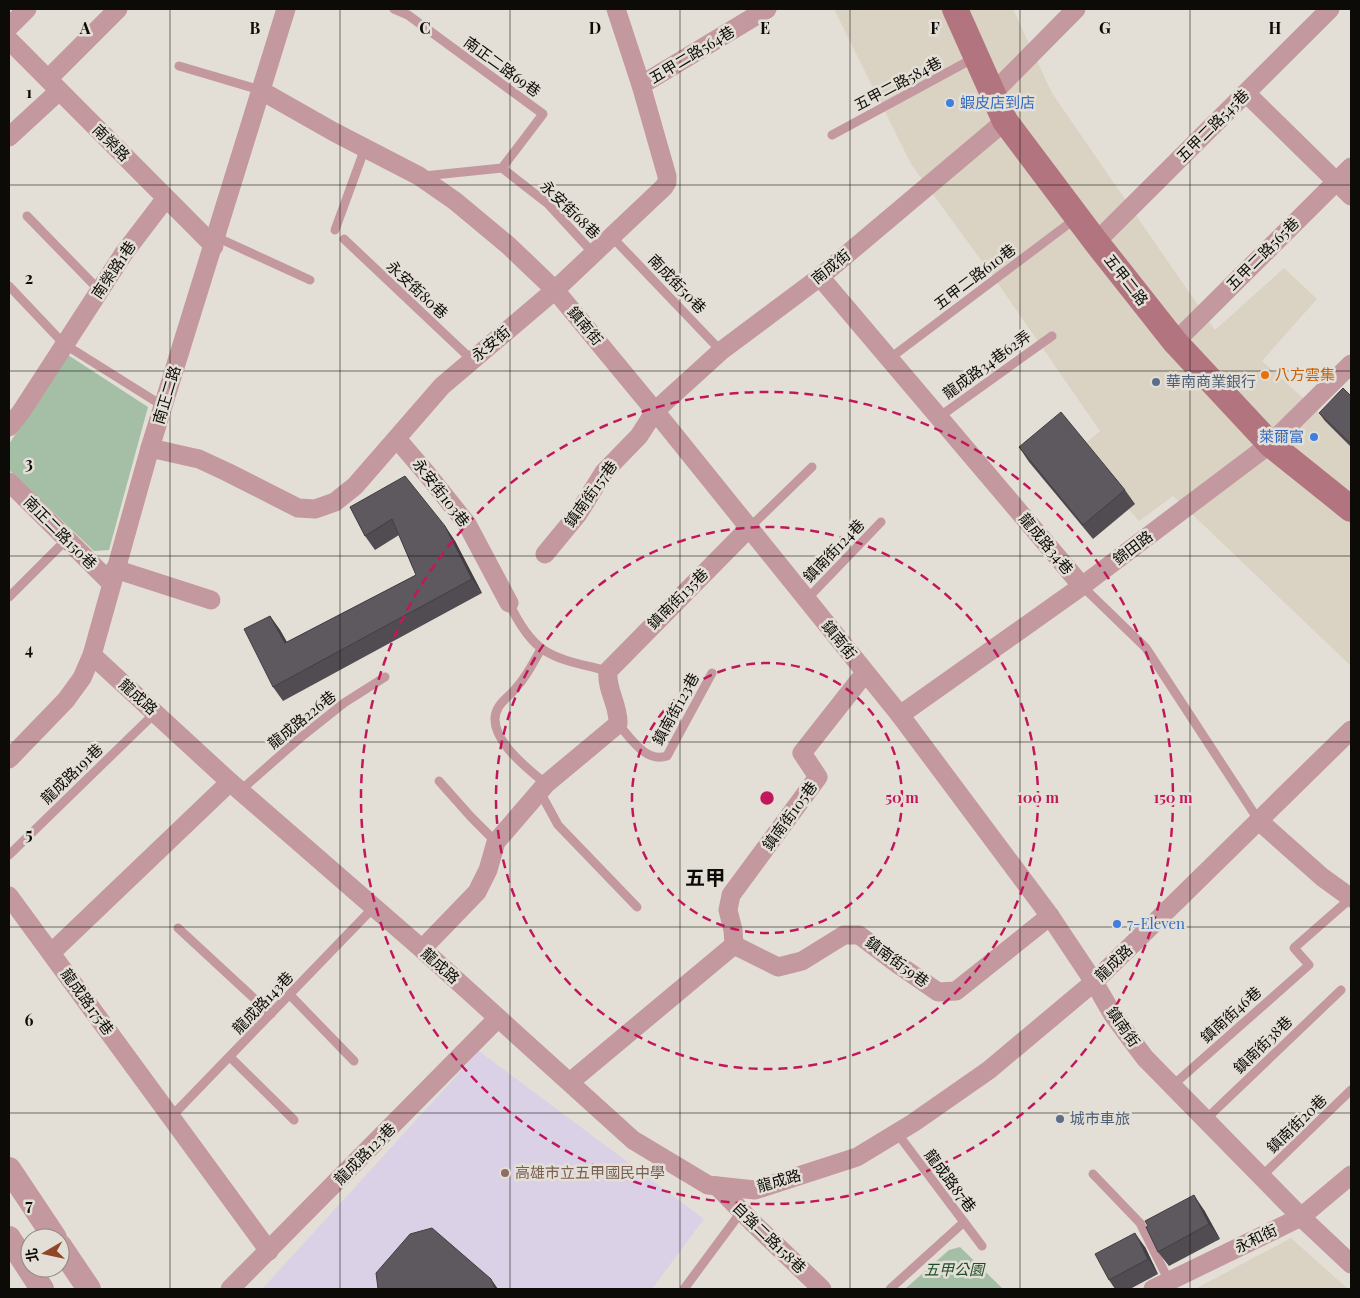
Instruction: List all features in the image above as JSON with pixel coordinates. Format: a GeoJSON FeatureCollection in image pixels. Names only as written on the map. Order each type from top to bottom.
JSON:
{"type":"FeatureCollection","features":[{"type":"Feature","properties":{"kind":"main road","name":"五甲二路"},"geometry":{"type":"LineString","coordinates":[[955,9],[1005,121],[1096,242],[1175,342],[1270,444],[1351,509]]}},
{"type":"Feature","properties":{"kind":"street"},"geometry":{"type":"LineString","coordinates":[[9,27],[27,9]]}},
{"type":"Feature","properties":{"kind":"street"},"geometry":{"type":"LineString","coordinates":[[9,137],[118,9]]}},
{"type":"Feature","properties":{"kind":"street","name":"南正二路"},"geometry":{"type":"LineString","coordinates":[[9,759],[66,700],[82,678],[92,655],[150,448],[286,9]]}},
{"type":"Feature","properties":{"kind":"street","name":"永安街"},"geometry":{"type":"LineString","coordinates":[[150,448],[199,459],[298,508],[315,509],[335,502],[355,486],[442,386],[555,290],[667,182],[667,176],[641,85],[616,9]]}},
{"type":"Feature","properties":{"kind":"street","name":"五甲二路564巷"},"geometry":{"type":"LineString","coordinates":[[641,85],[767,9]]}},
{"type":"Feature","properties":{"kind":"street"},"geometry":{"type":"LineString","coordinates":[[993,93],[1076,9]]}},
{"type":"Feature","properties":{"kind":"street","name":"五甲二路545巷"},"geometry":{"type":"LineString","coordinates":[[1096,242],[1330,9]]}},
{"type":"Feature","properties":{"kind":"street","name":"南榮路"},"geometry":{"type":"LineString","coordinates":[[9,40],[166,198],[215,241]]}},
{"type":"Feature","properties":{"kind":"street","name":"鎮南街"},"geometry":{"type":"LineString","coordinates":[[260,90],[419,176],[462,206],[509,246],[555,290],[655,411],[900,716],[1050,916],[1094,982],[1113,1015],[1145,1058],[1261,1177],[1351,1264]]}},
{"type":"Feature","properties":{"kind":"street"},"geometry":{"type":"LineString","coordinates":[[1246,93],[1351,196]]}},
{"type":"Feature","properties":{"kind":"street","name":"南成街"},"geometry":{"type":"LineString","coordinates":[[655,411],[721,351],[820,277],[1005,121]]}},
{"type":"Feature","properties":{"kind":"street","name":"五甲二路565巷"},"geometry":{"type":"LineString","coordinates":[[1175,342],[1351,167]]}},
{"type":"Feature","properties":{"kind":"street","name":"南榮路1巷"},"geometry":{"type":"LineString","coordinates":[[9,427],[21,412],[124,253],[166,198]]}},
{"type":"Feature","properties":{"kind":"street","name":"龍成路34巷"},"geometry":{"type":"LineString","coordinates":[[820,277],[1082,586]]}},
{"type":"Feature","properties":{"kind":"street","name":"錦田路"},"geometry":{"type":"LineString","coordinates":[[900,716],[1082,586],[1270,444],[1351,364]]}},
{"type":"Feature","properties":{"kind":"street","name":"鎮南街157巷"},"geometry":{"type":"LineString","coordinates":[[545,554],[578,514],[604,472],[639,436],[655,411]]}},
{"type":"Feature","properties":{"kind":"street","name":"永安街103巷"},"geometry":{"type":"LineString","coordinates":[[397,439],[467,524],[509,603]]}},
{"type":"Feature","properties":{"kind":"street","name":"南正二路150巷"},"geometry":{"type":"LineString","coordinates":[[9,482],[66,539],[113,576]]}},
{"type":"Feature","properties":{"kind":"street","name":"鎮南街135巷"},"geometry":{"type":"LineString","coordinates":[[608,671],[749,528]]}},
{"type":"Feature","properties":{"kind":"street"},"geometry":{"type":"LineString","coordinates":[[113,576],[211,600]]}},
{"type":"Feature","properties":{"kind":"street","name":"龍成路"},"geometry":{"type":"LineString","coordinates":[[92,655],[235,786],[422,949],[633,1140],[708,1185],[755,1190],[856,1157],[897,1133],[989,1070],[1094,982],[1351,730]]}},
{"type":"Feature","properties":{"kind":"street"},"geometry":{"type":"LineString","coordinates":[[422,949],[477,892],[488,870],[496,842],[543,788],[618,724],[618,717],[607,682],[608,671]]}},
{"type":"Feature","properties":{"kind":"street","name":"鎮南街105巷"},"geometry":{"type":"LineString","coordinates":[[734,945],[733,930],[728,910],[731,895],[818,777],[802,753],[865,673]]}},
{"type":"Feature","properties":{"kind":"street","name":"龍成路175巷"},"geometry":{"type":"LineString","coordinates":[[235,786],[51,953],[269,1251]]}},
{"type":"Feature","properties":{"kind":"street"},"geometry":{"type":"LineString","coordinates":[[1259,821],[1322,877],[1351,898]]}},
{"type":"Feature","properties":{"kind":"street"},"geometry":{"type":"LineString","coordinates":[[9,896],[51,953]]}},
{"type":"Feature","properties":{"kind":"street","name":"鎮南街59巷"},"geometry":{"type":"LineString","coordinates":[[734,945],[778,967],[802,961],[844,935],[859,934],[938,992],[956,991],[1050,916]]}},
{"type":"Feature","properties":{"kind":"street"},"geometry":{"type":"LineString","coordinates":[[570,1082],[734,945]]}},
{"type":"Feature","properties":{"kind":"street","name":"龍成路123巷"},"geometry":{"type":"LineString","coordinates":[[230,1289],[498,1018]]}},
{"type":"Feature","properties":{"kind":"street"},"geometry":{"type":"LineString","coordinates":[[9,1169],[48,1228]]}},
{"type":"Feature","properties":{"kind":"street","name":"永和街"},"geometry":{"type":"LineString","coordinates":[[1152,1289],[1301,1217],[1351,1176]]}},
{"type":"Feature","properties":{"kind":"street","name":"自強二路158巷"},"geometry":{"type":"LineString","coordinates":[[717,1186],[741,1212],[822,1289]]}},
{"type":"Feature","properties":{"kind":"street"},"geometry":{"type":"LineString","coordinates":[[9,1238],[42,1289]]}},
{"type":"Feature","properties":{"kind":"street"},"geometry":{"type":"LineString","coordinates":[[70,1261],[89,1289]]}},
{"type":"Feature","properties":{"kind":"lane","name":"南正二路69巷"},"geometry":{"type":"LineString","coordinates":[[394,9],[408,15],[543,114],[502,168]]}},
{"type":"Feature","properties":{"kind":"lane","name":"五甲二路584巷"},"geometry":{"type":"LineString","coordinates":[[832,135],[976,57]]}},
{"type":"Feature","properties":{"kind":"lane"},"geometry":{"type":"LineString","coordinates":[[179,66],[260,90]]}},
{"type":"Feature","properties":{"kind":"lane"},"geometry":{"type":"LineString","coordinates":[[335,230],[365,148]]}},
{"type":"Feature","properties":{"kind":"lane"},"geometry":{"type":"LineString","coordinates":[[419,176],[502,168]]}},
{"type":"Feature","properties":{"kind":"lane","name":"永安街68巷"},"geometry":{"type":"LineString","coordinates":[[502,168],[548,204],[594,254]]}},
{"type":"Feature","properties":{"kind":"lane"},"geometry":{"type":"LineString","coordinates":[[27,216],[99,290]]}},
{"type":"Feature","properties":{"kind":"lane","name":"五甲二路610巷"},"geometry":{"type":"LineString","coordinates":[[889,359],[1077,217]]}},
{"type":"Feature","properties":{"kind":"lane","name":"南成街50巷"},"geometry":{"type":"LineString","coordinates":[[612,237],[721,351]]}},
{"type":"Feature","properties":{"kind":"lane","name":"永安街80巷"},"geometry":{"type":"LineString","coordinates":[[344,239],[472,360]]}},
{"type":"Feature","properties":{"kind":"lane"},"geometry":{"type":"LineString","coordinates":[[215,241],[310,280]]}},
{"type":"Feature","properties":{"kind":"lane"},"geometry":{"type":"LineString","coordinates":[[9,286],[64,344],[163,406]]}},
{"type":"Feature","properties":{"kind":"lane","name":"龍成路34巷62弄"},"geometry":{"type":"LineString","coordinates":[[939,418],[1052,336]]}},
{"type":"Feature","properties":{"kind":"lane"},"geometry":{"type":"LineString","coordinates":[[749,528],[812,467]]}},
{"type":"Feature","properties":{"kind":"lane","name":"鎮南街124巷"},"geometry":{"type":"LineString","coordinates":[[807,599],[881,522]]}},
{"type":"Feature","properties":{"kind":"lane"},"geometry":{"type":"LineString","coordinates":[[9,597],[66,539]]}},
{"type":"Feature","properties":{"kind":"lane","name":"龍成路34巷"},"geometry":{"type":"LineString","coordinates":[[1082,586],[1146,648],[1259,821]]}},
{"type":"Feature","properties":{"kind":"lane"},"geometry":{"type":"LineString","coordinates":[[509,603],[520,626],[541,649],[557,658],[608,671]]}},
{"type":"Feature","properties":{"kind":"lane"},"geometry":{"type":"LineString","coordinates":[[541,649],[525,678],[500,703],[496,710],[495,718],[504,745],[543,788],[558,825],[637,907]]}},
{"type":"Feature","properties":{"kind":"lane","name":"鎮南街123巷"},"geometry":{"type":"LineString","coordinates":[[618,724],[648,755],[660,758],[667,756],[672,750],[712,673]]}},
{"type":"Feature","properties":{"kind":"lane","name":"龍成路226巷"},"geometry":{"type":"LineString","coordinates":[[235,786],[344,703],[385,677]]}},
{"type":"Feature","properties":{"kind":"lane","name":"龍成路191巷"},"geometry":{"type":"LineString","coordinates":[[9,855],[155,713]]}},
{"type":"Feature","properties":{"kind":"lane"},"geometry":{"type":"LineString","coordinates":[[439,781],[496,842]]}},
{"type":"Feature","properties":{"kind":"lane","name":"鎮南街46巷"},"geometry":{"type":"LineString","coordinates":[[1172,1086],[1309,965],[1294,948],[1351,898]]}},
{"type":"Feature","properties":{"kind":"lane","name":"龍成路143巷"},"geometry":{"type":"LineString","coordinates":[[172,1117],[374,907]]}},
{"type":"Feature","properties":{"kind":"lane"},"geometry":{"type":"LineString","coordinates":[[178,928],[271,1014]]}},
{"type":"Feature","properties":{"kind":"lane","name":"鎮南街38巷"},"geometry":{"type":"LineString","coordinates":[[1205,1120],[1341,990]]}},
{"type":"Feature","properties":{"kind":"lane"},"geometry":{"type":"LineString","coordinates":[[290,995],[354,1061]]}},
{"type":"Feature","properties":{"kind":"lane"},"geometry":{"type":"LineString","coordinates":[[230,1057],[294,1120]]}},
{"type":"Feature","properties":{"kind":"lane","name":"鎮南街20巷"},"geometry":{"type":"LineString","coordinates":[[1261,1177],[1351,1090]]}},
{"type":"Feature","properties":{"kind":"lane","name":"龍成路87巷"},"geometry":{"type":"LineString","coordinates":[[897,1133],[982,1246]]}},
{"type":"Feature","properties":{"kind":"lane"},"geometry":{"type":"LineString","coordinates":[[1093,1174],[1140,1223],[1169,1281]]}},
{"type":"Feature","properties":{"kind":"lane"},"geometry":{"type":"LineString","coordinates":[[684,1289],[741,1212]]}},
{"type":"Feature","properties":{"kind":"lane"},"geometry":{"type":"LineString","coordinates":[[890,1289],[964,1222]]}},
{"type":"Feature","properties":{"kind":"shaded area"},"geometry":{"type":"Polygon","coordinates":[[[834,9],[1013,9],[1052,93],[1215,330],[1284,268],[1317,299],[1262,361],[1351,441],[1351,666],[1173,496],[1139,521],[1077,451],[1100,431],[997,282],[911,164],[834,9]]]}},
{"type":"Feature","properties":{"kind":"shaded area","name":"高雄市立五甲國民中學"},"geometry":{"type":"Polygon","coordinates":[[[479,1051],[704,1219],[652,1289],[262,1289],[479,1051]]]}},
{"type":"Feature","properties":{"kind":"shaded area"},"geometry":{"type":"Polygon","coordinates":[[[1291,1238],[1348,1289],[1195,1289],[1291,1238]]]}},
{"type":"Feature","properties":{"kind":"green space"},"geometry":{"type":"Polygon","coordinates":[[[68,355],[148,407],[109,550],[94,551],[9,470],[9,444],[68,355]]]}},
{"type":"Feature","properties":{"kind":"green space","name":"五甲公園"},"geometry":{"type":"Polygon","coordinates":[[[960,1247],[1003,1289],[905,1289],[949,1250],[960,1247]]]}},
{"type":"Feature","properties":{"kind":"building"},"geometry":{"type":"Polygon","coordinates":[[[1343,388],[1351,396],[1351,444],[1319,413],[1343,388]]]}},
{"type":"Feature","properties":{"kind":"building"},"geometry":{"type":"Polygon","coordinates":[[[1061,412],[1125,490],[1083,525],[1019,447],[1061,412]]]}},
{"type":"Feature","properties":{"kind":"building"},"geometry":{"type":"Polygon","coordinates":[[[405,476],[445,526],[472,579],[273,687],[244,629],[270,616],[285,643],[416,575],[392,519],[365,536],[350,507],[405,476]]]}},
{"type":"Feature","properties":{"kind":"building"},"geometry":{"type":"Polygon","coordinates":[[[1194,1195],[1209,1224],[1158,1252],[1145,1221],[1194,1195]]]}},
{"type":"Feature","properties":{"kind":"building"},"geometry":{"type":"Polygon","coordinates":[[[432,1228],[491,1279],[495,1289],[378,1289],[376,1273],[410,1234],[432,1228]]]}},
{"type":"Feature","properties":{"kind":"building"},"geometry":{"type":"Polygon","coordinates":[[[1135,1233],[1148,1259],[1109,1280],[1095,1254],[1135,1233]]]}},
{"type":"Feature","properties":{"kind":"place","name":"蝦皮店到店"},"geometry":{"type":"Point","coordinates":[950,103]}},
{"type":"Feature","properties":{"kind":"place","name":"八方雲集"},"geometry":{"type":"Point","coordinates":[1265,375]}},
{"type":"Feature","properties":{"kind":"place","name":"華南商業銀行"},"geometry":{"type":"Point","coordinates":[1156,382]}},
{"type":"Feature","properties":{"kind":"place","name":"萊爾富"},"geometry":{"type":"Point","coordinates":[1314,437]}},
{"type":"Feature","properties":{"kind":"place","name":"7-Eleven"},"geometry":{"type":"Point","coordinates":[1117,924]}},
{"type":"Feature","properties":{"kind":"place","name":"城市車旅"},"geometry":{"type":"Point","coordinates":[1060,1119]}},
{"type":"Feature","properties":{"kind":"place","name":"高雄市立五甲國民中學"},"geometry":{"type":"Point","coordinates":[505,1173]}},
{"type":"Feature","properties":{"kind":"district","name":"五甲"},"geometry":{"type":"Point","coordinates":[705,878]}}]}
